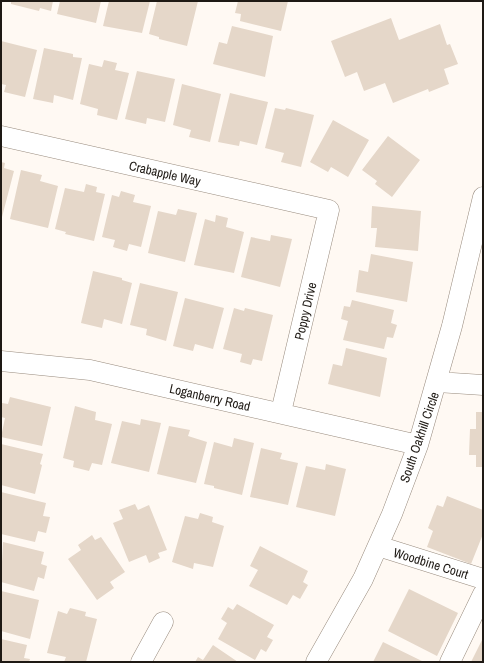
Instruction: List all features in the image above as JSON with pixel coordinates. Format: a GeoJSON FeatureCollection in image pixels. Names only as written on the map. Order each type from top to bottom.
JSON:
{"type":"FeatureCollection","features":[{"type":"Feature","properties":{"kind":"street","name":"Crabapple Way"},"geometry":{"type":"LineString","coordinates":[[1,136],[329,210]]}},
{"type":"Feature","properties":{"kind":"street","name":"South Oakhill Circle"},"geometry":{"type":"LineString","coordinates":[[316,662],[364,579],[418,445],[437,382],[482,206]]}},
{"type":"Feature","properties":{"kind":"street","name":"Poppy Drive"},"geometry":{"type":"LineString","coordinates":[[281,412],[329,210]]}},
{"type":"Feature","properties":{"kind":"street","name":"Loganberry Road"},"geometry":{"type":"LineString","coordinates":[[1,361],[90,370],[281,412],[418,445]]}},
{"type":"Feature","properties":{"kind":"street"},"geometry":{"type":"LineString","coordinates":[[437,382],[483,386]]}},
{"type":"Feature","properties":{"kind":"street","name":"Woodbine Court"},"geometry":{"type":"LineString","coordinates":[[378,546],[483,579]]}},
{"type":"Feature","properties":{"kind":"street"},"geometry":{"type":"LineString","coordinates":[[450,662],[483,594]]}},
{"type":"Feature","properties":{"kind":"street"},"geometry":{"type":"LineString","coordinates":[[141,662],[163,622]]}},
{"type":"Feature","properties":{"kind":"building"},"geometry":{"type":"Polygon","coordinates":[[[11,1],[53,1],[51,11],[40,8],[39,11],[11,4],[11,1]]]}},
{"type":"Feature","properties":{"kind":"building"},"geometry":{"type":"Polygon","coordinates":[[[60,1],[101,1],[96,23],[57,14],[60,1]]]}},
{"type":"Feature","properties":{"kind":"building"},"geometry":{"type":"Polygon","coordinates":[[[109,1],[150,1],[142,33],[103,26],[109,1]]]}},
{"type":"Feature","properties":{"kind":"building"},"geometry":{"type":"Polygon","coordinates":[[[157,1],[198,1],[187,46],[159,39],[159,37],[149,34],[157,1]]]}},
{"type":"Feature","properties":{"kind":"building"},"geometry":{"type":"Polygon","coordinates":[[[238,1],[288,1],[281,31],[240,21],[241,14],[235,13],[238,1]]]}},
{"type":"Feature","properties":{"kind":"building"},"geometry":{"type":"Polygon","coordinates":[[[391,18],[399,40],[440,24],[447,45],[450,44],[458,64],[444,69],[449,84],[429,92],[428,89],[393,103],[385,83],[364,91],[357,72],[345,77],[331,41],[391,18]]]}},
{"type":"Feature","properties":{"kind":"building"},"geometry":{"type":"Polygon","coordinates":[[[232,26],[273,36],[265,77],[213,64],[219,42],[227,44],[232,26]]]}},
{"type":"Feature","properties":{"kind":"building"},"geometry":{"type":"Polygon","coordinates":[[[1,41],[37,50],[25,97],[4,92],[6,85],[1,84],[1,41]]]}},
{"type":"Feature","properties":{"kind":"building"},"geometry":{"type":"Polygon","coordinates":[[[44,48],[73,54],[73,57],[82,58],[73,100],[54,95],[53,103],[33,99],[44,48]]]}},
{"type":"Feature","properties":{"kind":"building"},"geometry":{"type":"Polygon","coordinates":[[[104,60],[117,63],[115,70],[129,73],[117,120],[97,115],[98,109],[80,104],[89,64],[102,67],[104,60]]]}},
{"type":"Feature","properties":{"kind":"building"},"geometry":{"type":"Polygon","coordinates":[[[137,71],[175,79],[165,122],[147,118],[146,124],[125,119],[137,71]]]}},
{"type":"Feature","properties":{"kind":"building"},"geometry":{"type":"Polygon","coordinates":[[[182,84],[221,94],[210,142],[189,137],[191,130],[173,125],[182,84]]]}},
{"type":"Feature","properties":{"kind":"building"},"geometry":{"type":"Polygon","coordinates":[[[230,93],[268,102],[257,145],[240,141],[239,146],[218,142],[230,93]]]}},
{"type":"Feature","properties":{"kind":"building"},"geometry":{"type":"Polygon","coordinates":[[[275,108],[285,110],[286,108],[314,115],[301,167],[281,162],[284,153],[265,148],[275,108]]]}},
{"type":"Feature","properties":{"kind":"building"},"geometry":{"type":"Polygon","coordinates":[[[333,120],[369,140],[348,177],[331,167],[328,172],[310,162],[333,120]]]}},
{"type":"Feature","properties":{"kind":"building"},"geometry":{"type":"Polygon","coordinates":[[[388,136],[420,160],[392,197],[375,184],[377,181],[362,170],[388,136]]]}},
{"type":"Feature","properties":{"kind":"building"},"geometry":{"type":"Polygon","coordinates":[[[1,162],[5,163],[4,168],[14,171],[2,217],[1,162]]]}},
{"type":"Feature","properties":{"kind":"building"},"geometry":{"type":"Polygon","coordinates":[[[21,170],[42,175],[40,181],[58,186],[48,228],[10,219],[21,170]]]}},
{"type":"Feature","properties":{"kind":"building"},"geometry":{"type":"Polygon","coordinates":[[[86,184],[97,187],[96,192],[105,194],[94,241],[65,234],[66,232],[55,229],[65,188],[84,192],[86,184]]]}},
{"type":"Feature","properties":{"kind":"building"},"geometry":{"type":"Polygon","coordinates":[[[121,191],[135,195],[133,202],[151,206],[141,247],[129,244],[127,251],[113,247],[115,240],[102,237],[112,195],[119,197],[121,191]]]}},
{"type":"Feature","properties":{"kind":"building"},"geometry":{"type":"Polygon","coordinates":[[[372,206],[421,211],[418,251],[375,247],[377,228],[371,228],[372,206]]]}},
{"type":"Feature","properties":{"kind":"building"},"geometry":{"type":"Polygon","coordinates":[[[178,209],[197,213],[185,262],[148,253],[158,211],[176,215],[178,209]]]}},
{"type":"Feature","properties":{"kind":"building"},"geometry":{"type":"Polygon","coordinates":[[[216,215],[228,218],[226,227],[244,232],[234,273],[194,265],[205,219],[215,222],[216,215]]]}},
{"type":"Feature","properties":{"kind":"building"},"geometry":{"type":"Polygon","coordinates":[[[271,235],[292,239],[280,287],[241,277],[251,237],[270,241],[271,235]]]}},
{"type":"Feature","properties":{"kind":"building"},"geometry":{"type":"Polygon","coordinates":[[[371,254],[413,262],[407,302],[356,292],[359,270],[368,272],[371,254]]]}},
{"type":"Feature","properties":{"kind":"building"},"geometry":{"type":"Polygon","coordinates":[[[93,271],[122,278],[122,280],[132,283],[122,324],[104,319],[102,328],[81,323],[93,271]]]}},
{"type":"Feature","properties":{"kind":"building"},"geometry":{"type":"Polygon","coordinates":[[[140,283],[178,292],[166,341],[146,335],[147,329],[130,325],[140,283]]]}},
{"type":"Feature","properties":{"kind":"building"},"geometry":{"type":"Polygon","coordinates":[[[185,298],[224,308],[213,349],[195,344],[193,351],[173,346],[185,298]]]}},
{"type":"Feature","properties":{"kind":"building"},"geometry":{"type":"Polygon","coordinates":[[[352,300],[394,310],[391,323],[397,325],[393,338],[387,337],[384,349],[343,340],[348,321],[341,319],[344,306],[350,307],[352,300]]]}},
{"type":"Feature","properties":{"kind":"building"},"geometry":{"type":"Polygon","coordinates":[[[234,308],[244,311],[245,308],[273,315],[262,361],[253,359],[251,365],[240,362],[242,354],[223,349],[234,308]]]}},
{"type":"Feature","properties":{"kind":"building"},"geometry":{"type":"Polygon","coordinates":[[[346,348],[387,358],[380,397],[328,384],[333,364],[342,366],[346,348]]]}},
{"type":"Feature","properties":{"kind":"building"},"geometry":{"type":"Polygon","coordinates":[[[10,397],[51,407],[42,446],[1,437],[5,418],[1,417],[2,403],[8,404],[10,397]]]}},
{"type":"Feature","properties":{"kind":"building"},"geometry":{"type":"Polygon","coordinates":[[[75,406],[96,412],[95,420],[112,424],[102,465],[92,463],[89,471],[73,467],[74,461],[63,458],[75,406]]]}},
{"type":"Feature","properties":{"kind":"building"},"geometry":{"type":"Polygon","coordinates":[[[476,412],[483,412],[483,467],[476,467],[476,455],[469,455],[470,429],[476,429],[476,412]]]}},
{"type":"Feature","properties":{"kind":"building"},"geometry":{"type":"Polygon","coordinates":[[[141,419],[161,423],[149,472],[111,463],[122,421],[140,425],[141,419]]]}},
{"type":"Feature","properties":{"kind":"building"},"geometry":{"type":"Polygon","coordinates":[[[169,426],[190,430],[188,436],[207,442],[196,483],[157,474],[169,426]]]}},
{"type":"Feature","properties":{"kind":"building"},"geometry":{"type":"Polygon","coordinates":[[[234,438],[254,443],[242,495],[204,484],[214,442],[232,447],[234,438]]]}},
{"type":"Feature","properties":{"kind":"building"},"geometry":{"type":"Polygon","coordinates":[[[1,444],[43,454],[35,494],[1,485],[1,444]]]}},
{"type":"Feature","properties":{"kind":"building"},"geometry":{"type":"Polygon","coordinates":[[[261,448],[282,453],[280,459],[298,463],[288,505],[250,497],[261,448]]]}},
{"type":"Feature","properties":{"kind":"building"},"geometry":{"type":"Polygon","coordinates":[[[326,464],[346,469],[335,516],[296,507],[306,466],[325,470],[326,464]]]}},
{"type":"Feature","properties":{"kind":"building"},"geometry":{"type":"Polygon","coordinates":[[[1,492],[46,503],[43,516],[50,517],[46,533],[38,531],[35,542],[1,534],[1,492]]]}},
{"type":"Feature","properties":{"kind":"building"},"geometry":{"type":"Polygon","coordinates":[[[447,496],[483,510],[483,534],[471,564],[427,547],[433,531],[428,528],[437,505],[443,507],[447,496]]]}},
{"type":"Feature","properties":{"kind":"building"},"geometry":{"type":"Polygon","coordinates":[[[135,504],[138,510],[149,505],[167,550],[158,553],[160,558],[149,563],[146,555],[129,562],[113,523],[123,519],[119,510],[135,504]]]}},
{"type":"Feature","properties":{"kind":"building"},"geometry":{"type":"Polygon","coordinates":[[[200,513],[213,517],[212,522],[224,526],[213,567],[194,563],[193,569],[172,562],[185,516],[198,519],[200,513]]]}},
{"type":"Feature","properties":{"kind":"building"},"geometry":{"type":"Polygon","coordinates":[[[92,535],[95,540],[101,537],[125,572],[110,582],[114,588],[97,600],[68,559],[81,550],[78,545],[92,535]]]}},
{"type":"Feature","properties":{"kind":"building"},"geometry":{"type":"Polygon","coordinates":[[[3,542],[44,552],[41,564],[47,566],[44,579],[38,577],[34,591],[1,582],[3,542]]]}},
{"type":"Feature","properties":{"kind":"building"},"geometry":{"type":"Polygon","coordinates":[[[260,546],[308,571],[303,582],[308,585],[300,599],[293,595],[287,605],[249,586],[258,570],[250,566],[260,546]]]}},
{"type":"Feature","properties":{"kind":"building"},"geometry":{"type":"Polygon","coordinates":[[[409,589],[458,613],[437,656],[388,631],[409,589]]]}},
{"type":"Feature","properties":{"kind":"building"},"geometry":{"type":"Polygon","coordinates":[[[1,591],[39,600],[30,639],[1,631],[1,591]]]}},
{"type":"Feature","properties":{"kind":"building"},"geometry":{"type":"Polygon","coordinates":[[[237,604],[274,625],[267,637],[273,640],[266,652],[261,649],[255,660],[218,639],[227,623],[221,619],[228,607],[233,610],[237,604]]]}},
{"type":"Feature","properties":{"kind":"building"},"geometry":{"type":"Polygon","coordinates":[[[70,608],[86,612],[85,616],[97,619],[86,662],[64,662],[66,657],[47,653],[58,611],[67,614],[70,608]]]}},
{"type":"Feature","properties":{"kind":"building"},"geometry":{"type":"Polygon","coordinates":[[[483,638],[483,662],[471,662],[483,638]]]}},
{"type":"Feature","properties":{"kind":"building"},"geometry":{"type":"Polygon","coordinates":[[[1,639],[27,645],[24,658],[30,659],[29,662],[1,662],[1,639]]]}},
{"type":"Feature","properties":{"kind":"building"},"geometry":{"type":"Polygon","coordinates":[[[383,642],[424,662],[373,662],[383,642]]]}},
{"type":"Feature","properties":{"kind":"building"},"geometry":{"type":"Polygon","coordinates":[[[213,645],[238,662],[195,662],[198,657],[203,660],[213,645]]]}}]}
